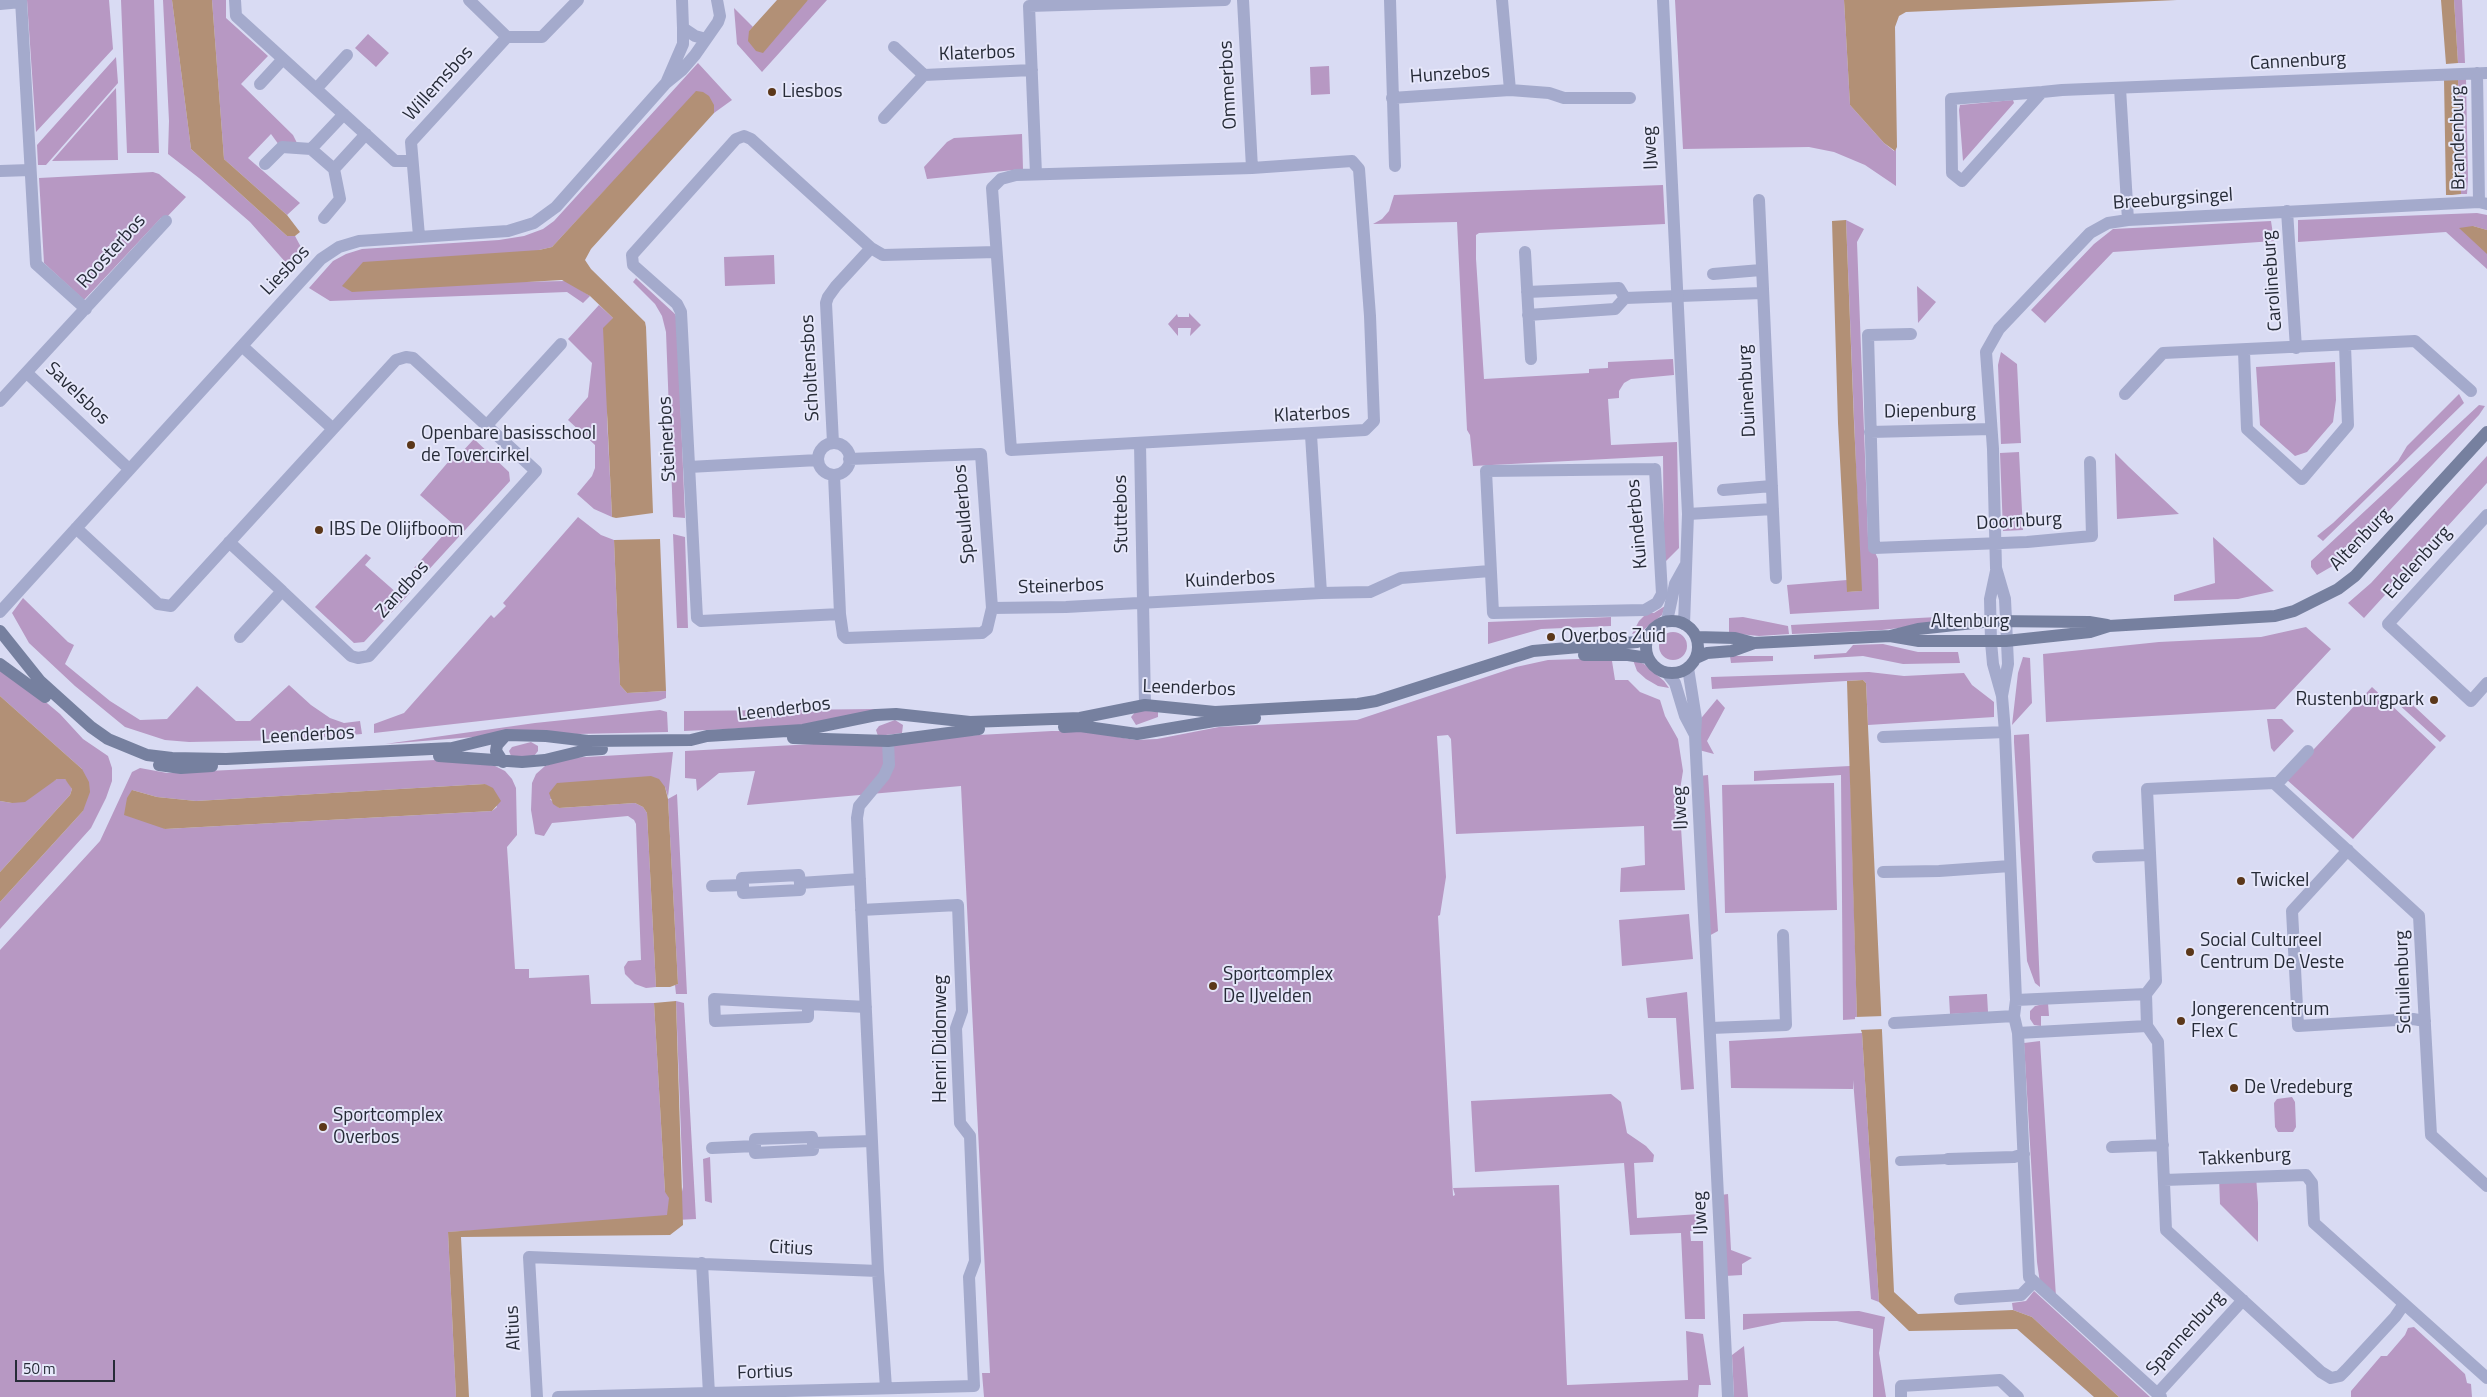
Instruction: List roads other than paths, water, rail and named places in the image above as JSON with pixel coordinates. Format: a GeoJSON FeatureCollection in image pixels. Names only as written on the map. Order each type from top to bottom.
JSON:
{"type":"FeatureCollection","features":[{"type":"Feature","properties":{"kind":"main road","name":"Altenburg"},"geometry":{"type":"LineString","coordinates":[[1890,636],[1918,641],[2006,642],[2090,632],[2109,626],[2275,616],[2294,611],[2318,601],[2355,576],[2487,432]]}},
{"type":"Feature","properties":{"kind":"main road"},"geometry":{"type":"LineString","coordinates":[[1667,621],[1684,624],[1696,638],[1699,650],[1692,663],[1673,674],[1667,673],[1653,664],[1648,658],[1646,644],[1649,635],[1661,623],[1667,621]]}},
{"type":"Feature","properties":{"kind":"main road","name":"Altenburg"},"geometry":{"type":"LineString","coordinates":[[1692,663],[1707,653],[1732,651],[1754,643],[1890,636],[1918,629],[1992,621],[2089,622],[2109,626]]}},
{"type":"Feature","properties":{"kind":"main road"},"geometry":{"type":"LineString","coordinates":[[0,650],[4,646],[2,634]]}},
{"type":"Feature","properties":{"kind":"main road","name":"Leenderbos"},"geometry":{"type":"LineString","coordinates":[[2,634],[40,681],[91,727],[127,748],[148,755],[172,758],[226,759],[452,748],[506,735],[546,736],[588,741],[649,739],[664,742]]}},
{"type":"Feature","properties":{"kind":"main road","name":"Leenderbos"},"geometry":{"type":"LineString","coordinates":[[0,664],[36,688],[89,736],[117,752],[151,764],[181,768],[452,755],[503,762],[545,760],[586,750],[650,746],[664,742],[691,740],[707,736],[803,730],[876,715],[912,714],[970,722],[1080,718],[1145,705],[1166,705],[1215,712],[1358,704],[1376,701],[1533,651],[1637,642],[1649,635]]}},
{"type":"Feature","properties":{"kind":"main road","name":"Altenburg"},"geometry":{"type":"LineString","coordinates":[[1696,638],[1735,638],[1754,643]]}},
{"type":"Feature","properties":{"kind":"main road","name":"Leenderbos"},"geometry":{"type":"LineString","coordinates":[[691,740],[707,743],[806,738],[888,741],[966,729],[1080,726],[1137,734],[1214,721],[1353,712],[1378,708],[1498,669],[1548,656],[1628,655],[1648,658]]}},
{"type":"Feature","properties":{"kind":"main road"},"geometry":{"type":"LineString","coordinates":[[1162,731],[1170,724],[1171,718],[1171,712],[1166,705]]}},
{"type":"Feature","properties":{"kind":"main road"},"geometry":{"type":"LineString","coordinates":[[1118,710],[1116,722],[1123,732]]}},
{"type":"Feature","properties":{"kind":"main road"},"geometry":{"type":"LineString","coordinates":[[912,714],[919,727],[918,733],[913,738]]}},
{"type":"Feature","properties":{"kind":"main road"},"geometry":{"type":"LineString","coordinates":[[868,741],[863,730],[876,715]]}},
{"type":"Feature","properties":{"kind":"main road"},"geometry":{"type":"LineString","coordinates":[[503,762],[496,751],[497,745],[506,735]]}},
{"type":"Feature","properties":{"kind":"main road"},"geometry":{"type":"LineString","coordinates":[[545,760],[553,750],[550,740],[546,736]]}},
{"type":"Feature","properties":{"kind":"street"},"geometry":{"type":"LineString","coordinates":[[234,0],[236,16],[395,161],[412,161]]}},
{"type":"Feature","properties":{"kind":"street"},"geometry":{"type":"LineString","coordinates":[[469,0],[507,37],[542,37],[578,0]]}},
{"type":"Feature","properties":{"kind":"street","name":"Liesbos"},"geometry":{"type":"LineString","coordinates":[[666,83],[684,44],[682,0]]}},
{"type":"Feature","properties":{"kind":"street","name":"Liesbos"},"geometry":{"type":"LineString","coordinates":[[0,612],[321,259],[339,247],[359,241],[508,231],[534,223],[556,207],[666,83],[682,70],[712,33],[720,16],[717,0]]}},
{"type":"Feature","properties":{"kind":"street","name":"Klaterbos"},"geometry":{"type":"LineString","coordinates":[[1036,174],[1028,6],[1225,0]]}},
{"type":"Feature","properties":{"kind":"street","name":"Ommerbos"},"geometry":{"type":"LineString","coordinates":[[1243,0],[1252,168]]}},
{"type":"Feature","properties":{"kind":"street","name":"Hunzebos"},"geometry":{"type":"LineString","coordinates":[[1390,0],[1395,166]]}},
{"type":"Feature","properties":{"kind":"street","name":"Hunzebos"},"geometry":{"type":"LineString","coordinates":[[1502,0],[1510,90]]}},
{"type":"Feature","properties":{"kind":"street","name":"IJweg"},"geometry":{"type":"LineString","coordinates":[[1663,0],[1688,514],[1684,624]]}},
{"type":"Feature","properties":{"kind":"street","name":"Roosterbos"},"geometry":{"type":"LineString","coordinates":[[0,4],[21,1],[36,264],[86,309]]}},
{"type":"Feature","properties":{"kind":"street"},"geometry":{"type":"LineString","coordinates":[[683,28],[695,36],[706,39]]}},
{"type":"Feature","properties":{"kind":"street","name":"Willemsbos"},"geometry":{"type":"LineString","coordinates":[[419,236],[411,142],[507,37]]}},
{"type":"Feature","properties":{"kind":"street","name":"Klaterbos"},"geometry":{"type":"LineString","coordinates":[[894,47],[924,75]]}},
{"type":"Feature","properties":{"kind":"street"},"geometry":{"type":"LineString","coordinates":[[316,89],[347,55]]}},
{"type":"Feature","properties":{"kind":"street"},"geometry":{"type":"LineString","coordinates":[[260,84],[283,59]]}},
{"type":"Feature","properties":{"kind":"street","name":"Klaterbos"},"geometry":{"type":"LineString","coordinates":[[884,118],[924,75],[1032,70]]}},
{"type":"Feature","properties":{"kind":"street","name":"Cannenburg"},"geometry":{"type":"LineString","coordinates":[[2042,92],[1962,182],[1952,173],[1951,99],[2042,92],[2120,88],[2482,73]]}},
{"type":"Feature","properties":{"kind":"street","name":"Brandenburg"},"geometry":{"type":"LineString","coordinates":[[2482,73],[2483,203]]}},
{"type":"Feature","properties":{"kind":"street"},"geometry":{"type":"LineString","coordinates":[[2120,88],[2128,220]]}},
{"type":"Feature","properties":{"kind":"street","name":"Hunzebos"},"geometry":{"type":"LineString","coordinates":[[1392,98],[1510,90],[1549,93],[1564,98],[1630,98]]}},
{"type":"Feature","properties":{"kind":"street"},"geometry":{"type":"LineString","coordinates":[[311,149],[344,114]]}},
{"type":"Feature","properties":{"kind":"street"},"geometry":{"type":"LineString","coordinates":[[334,169],[366,134]]}},
{"type":"Feature","properties":{"kind":"street","name":"Steinerbos"},"geometry":{"type":"LineString","coordinates":[[840,614],[700,621],[697,618],[681,312],[677,304],[634,265],[632,255],[736,139],[744,136],[751,139],[871,248],[883,255],[996,252]]}},
{"type":"Feature","properties":{"kind":"street"},"geometry":{"type":"LineString","coordinates":[[265,164],[282,147],[311,149],[334,169],[340,199],[324,218]]}},
{"type":"Feature","properties":{"kind":"street","name":"Klaterbos"},"geometry":{"type":"LineString","coordinates":[[1352,162],[1359,169],[1369,306],[1374,421],[1366,430],[1311,435],[1011,450],[992,188],[1001,179],[1016,174],[1252,168],[1352,162]]}},
{"type":"Feature","properties":{"kind":"street"},"geometry":{"type":"LineString","coordinates":[[0,170],[30,170]]}},
{"type":"Feature","properties":{"kind":"street","name":"Duinenburg"},"geometry":{"type":"LineString","coordinates":[[1759,200],[1776,578]]}},
{"type":"Feature","properties":{"kind":"street","name":"Breeburgsingel"},"geometry":{"type":"LineString","coordinates":[[2002,696],[1993,664],[1991,642],[1990,599],[1996,568],[1986,352],[1992,339],[2090,233],[2108,223],[2128,220],[2483,203]]}},
{"type":"Feature","properties":{"kind":"street","name":"Carolineburg"},"geometry":{"type":"LineString","coordinates":[[2287,211],[2296,348]]}},
{"type":"Feature","properties":{"kind":"street","name":"Roosterbos"},"geometry":{"type":"LineString","coordinates":[[27,373],[166,221]]}},
{"type":"Feature","properties":{"kind":"street","name":"Scholtensbos"},"geometry":{"type":"LineString","coordinates":[[833,443],[826,303],[836,286],[871,248]]}},
{"type":"Feature","properties":{"kind":"street"},"geometry":{"type":"LineString","coordinates":[[1525,252],[1531,359]]}},
{"type":"Feature","properties":{"kind":"street"},"geometry":{"type":"LineString","coordinates":[[1713,274],[1761,270]]}},
{"type":"Feature","properties":{"kind":"street"},"geometry":{"type":"LineString","coordinates":[[1527,292],[1619,288],[1625,298]]}},
{"type":"Feature","properties":{"kind":"street"},"geometry":{"type":"LineString","coordinates":[[1528,315],[1615,310],[1625,298],[1762,293]]}},
{"type":"Feature","properties":{"kind":"street","name":"Diepenburg"},"geometry":{"type":"LineString","coordinates":[[1874,548],[1868,335],[1911,334]]}},
{"type":"Feature","properties":{"kind":"street","name":"Carolineburg"},"geometry":{"type":"LineString","coordinates":[[2125,394],[2162,353],[2244,351],[2415,341],[2470,391]]}},
{"type":"Feature","properties":{"kind":"street"},"geometry":{"type":"LineString","coordinates":[[487,425],[561,344]]}},
{"type":"Feature","properties":{"kind":"street"},"geometry":{"type":"LineString","coordinates":[[2244,351],[2247,429],[2302,478],[2348,425],[2345,344]]}},
{"type":"Feature","properties":{"kind":"street"},"geometry":{"type":"LineString","coordinates":[[242,346],[332,428]]}},
{"type":"Feature","properties":{"kind":"street","name":"Zandbos"},"geometry":{"type":"LineString","coordinates":[[76,528],[158,604],[165,607],[170,606],[396,360],[406,357],[413,358],[536,471],[369,656],[358,658],[351,656],[229,542]]}},
{"type":"Feature","properties":{"kind":"street","name":"Savelsbos"},"geometry":{"type":"LineString","coordinates":[[0,402],[27,373],[129,470]]}},
{"type":"Feature","properties":{"kind":"street","name":"Diepenburg"},"geometry":{"type":"LineString","coordinates":[[1870,432],[1991,429]]}},
{"type":"Feature","properties":{"kind":"street"},"geometry":{"type":"LineString","coordinates":[[1311,435],[1321,593]]}},
{"type":"Feature","properties":{"kind":"street"},"geometry":{"type":"LineString","coordinates":[[833,443],[846,449],[850,459],[846,468],[834,474],[822,469],[818,455],[824,446],[833,443]]}},
{"type":"Feature","properties":{"kind":"street","name":"Stuttebos"},"geometry":{"type":"LineString","coordinates":[[1140,444],[1145,705]]}},
{"type":"Feature","properties":{"kind":"street","name":"Speulderbos"},"geometry":{"type":"LineString","coordinates":[[850,459],[981,454],[992,608]]}},
{"type":"Feature","properties":{"kind":"street"},"geometry":{"type":"LineString","coordinates":[[689,467],[818,460]]}},
{"type":"Feature","properties":{"kind":"street","name":"Doornburg"},"geometry":{"type":"LineString","coordinates":[[1874,548],[1995,543],[2092,536],[2090,462]]}},
{"type":"Feature","properties":{"kind":"street","name":"Kuinderbos"},"geometry":{"type":"LineString","coordinates":[[1655,469],[1662,594],[1657,603],[1645,610],[1493,613],[1490,571],[1486,472],[1655,469]]}},
{"type":"Feature","properties":{"kind":"street"},"geometry":{"type":"LineString","coordinates":[[834,474],[840,614],[843,635],[852,640],[982,633],[990,622],[992,608]]}},
{"type":"Feature","properties":{"kind":"street"},"geometry":{"type":"LineString","coordinates":[[1723,490],[1772,486]]}},
{"type":"Feature","properties":{"kind":"street"},"geometry":{"type":"LineString","coordinates":[[1688,514],[1773,510]]}},
{"type":"Feature","properties":{"kind":"street","name":"Edelenburg"},"geometry":{"type":"LineString","coordinates":[[2487,515],[2388,624],[2470,701],[2487,683]]}},
{"type":"Feature","properties":{"kind":"street","name":"IJweg"},"geometry":{"type":"LineString","coordinates":[[1667,621],[1675,584],[1685,566]]}},
{"type":"Feature","properties":{"kind":"street","name":"Breeburgsingel"},"geometry":{"type":"LineString","coordinates":[[1996,568],[2005,598],[2008,664],[2002,696]]}},
{"type":"Feature","properties":{"kind":"street","name":"Kuinderbos"},"geometry":{"type":"LineString","coordinates":[[1142,603],[1370,592],[1401,578],[1490,571]]}},
{"type":"Feature","properties":{"kind":"street"},"geometry":{"type":"LineString","coordinates":[[240,637],[282,591]]}},
{"type":"Feature","properties":{"kind":"street","name":"Steinerbos"},"geometry":{"type":"LineString","coordinates":[[992,608],[1142,603]]}},
{"type":"Feature","properties":{"kind":"street","name":"IJweg"},"geometry":{"type":"LineString","coordinates":[[1692,663],[1728,1397]]}},
{"type":"Feature","properties":{"kind":"street","name":"IJweg"},"geometry":{"type":"LineString","coordinates":[[1667,673],[1675,683],[1685,716],[1695,735]]}},
{"type":"Feature","properties":{"kind":"street"},"geometry":{"type":"LineString","coordinates":[[2002,696],[2016,1000],[2014,1016],[2018,1033],[2029,1278],[2159,1396]]}},
{"type":"Feature","properties":{"kind":"street"},"geometry":{"type":"LineString","coordinates":[[1883,737],[2005,732]]}},
{"type":"Feature","properties":{"kind":"street"},"geometry":{"type":"LineString","coordinates":[[886,1388],[878,1271],[857,818],[858,806],[884,776],[889,765],[888,741]]}},
{"type":"Feature","properties":{"kind":"street"},"geometry":{"type":"LineString","coordinates":[[2018,1033],[2147,1026],[2146,994],[2156,981],[2147,789],[2270,783],[2276,785],[2308,750]]}},
{"type":"Feature","properties":{"kind":"street","name":"Schuilenburg"},"geometry":{"type":"LineString","coordinates":[[2276,785],[2419,916],[2431,1135],[2487,1186]]}},
{"type":"Feature","properties":{"kind":"street"},"geometry":{"type":"LineString","coordinates":[[2348,850],[2292,911],[2298,1026],[2413,1019],[2424,1021]]}},
{"type":"Feature","properties":{"kind":"street"},"geometry":{"type":"LineString","coordinates":[[2098,857],[2149,855]]}},
{"type":"Feature","properties":{"kind":"street"},"geometry":{"type":"LineString","coordinates":[[1883,872],[1939,871],[2010,866]]}},
{"type":"Feature","properties":{"kind":"street"},"geometry":{"type":"LineString","coordinates":[[712,886],[743,885],[743,893],[800,890],[800,883],[860,879]]}},
{"type":"Feature","properties":{"kind":"street","name":"Henri Didonweg"},"geometry":{"type":"LineString","coordinates":[[861,910],[958,905],[962,1011],[956,1028],[960,1123],[970,1136],[975,1261],[969,1277],[974,1386]]}},
{"type":"Feature","properties":{"kind":"street"},"geometry":{"type":"LineString","coordinates":[[1711,1028],[1786,1025],[1783,935]]}},
{"type":"Feature","properties":{"kind":"street"},"geometry":{"type":"LineString","coordinates":[[2016,1000],[2146,994]]}},
{"type":"Feature","properties":{"kind":"street"},"geometry":{"type":"LineString","coordinates":[[808,1004],[808,1017],[715,1021],[714,999],[866,1007]]}},
{"type":"Feature","properties":{"kind":"street"},"geometry":{"type":"LineString","coordinates":[[1894,1023],[2014,1016]]}},
{"type":"Feature","properties":{"kind":"street","name":"Spannenburg"},"geometry":{"type":"LineString","coordinates":[[2147,1026],[2158,1042],[2166,1230],[2321,1372],[2334,1378],[2340,1376],[2346,1370],[2395,1317],[2404,1304]]}},
{"type":"Feature","properties":{"kind":"street"},"geometry":{"type":"LineString","coordinates":[[712,1148],[755,1146],[755,1153],[813,1150],[812,1143],[872,1141]]}},
{"type":"Feature","properties":{"kind":"street"},"geometry":{"type":"LineString","coordinates":[[2112,1147],[2162,1146]]}},
{"type":"Feature","properties":{"kind":"street"},"geometry":{"type":"LineString","coordinates":[[1900,1161],[2014,1157],[2024,1154]]}},
{"type":"Feature","properties":{"kind":"street","name":"Takkenburg"},"geometry":{"type":"LineString","coordinates":[[2164,1180],[2306,1175],[2312,1183],[2314,1223],[2404,1304]]}},
{"type":"Feature","properties":{"kind":"street","name":"Citius"},"geometry":{"type":"LineString","coordinates":[[529,1257],[878,1271]]}},
{"type":"Feature","properties":{"kind":"street","name":"Altius"},"geometry":{"type":"LineString","coordinates":[[529,1257],[537,1397]]}},
{"type":"Feature","properties":{"kind":"street"},"geometry":{"type":"LineString","coordinates":[[702,1263],[709,1394]]}},
{"type":"Feature","properties":{"kind":"street"},"geometry":{"type":"LineString","coordinates":[[1960,1299],[2021,1295],[2033,1283]]}},
{"type":"Feature","properties":{"kind":"street","name":"Spannenburg"},"geometry":{"type":"LineString","coordinates":[[2159,1396],[2243,1300]]}},
{"type":"Feature","properties":{"kind":"street"},"geometry":{"type":"LineString","coordinates":[[2404,1304],[2487,1378]]}},
{"type":"Feature","properties":{"kind":"street"},"geometry":{"type":"LineString","coordinates":[[1901,1397],[1901,1386],[2000,1380],[2018,1397]]}},
{"type":"Feature","properties":{"kind":"street","name":"Fortius"},"geometry":{"type":"LineString","coordinates":[[558,1397],[974,1386]]}},
{"type":"Feature","properties":{"kind":"place","name":"Liesbos"},"geometry":{"type":"Point","coordinates":[772,92]}},
{"type":"Feature","properties":{"kind":"place","name":"Openbare basisschool de Tovercirkel"},"geometry":{"type":"Point","coordinates":[411,445]}},
{"type":"Feature","properties":{"kind":"place","name":"IBS De Olijfboom"},"geometry":{"type":"Point","coordinates":[319,530]}},
{"type":"Feature","properties":{"kind":"place","name":"Overbos Zuid"},"geometry":{"type":"Point","coordinates":[1551,637]}},
{"type":"Feature","properties":{"kind":"place","name":"Rustenburgpark"},"geometry":{"type":"Point","coordinates":[2434,700]}},
{"type":"Feature","properties":{"kind":"place","name":"Twickel"},"geometry":{"type":"Point","coordinates":[2241,881]}},
{"type":"Feature","properties":{"kind":"place","name":"Social Cultureel Centrum De Veste"},"geometry":{"type":"Point","coordinates":[2190,952]}},
{"type":"Feature","properties":{"kind":"place","name":"Sportcomplex De IJvelden"},"geometry":{"type":"Point","coordinates":[1213,986]}},
{"type":"Feature","properties":{"kind":"place","name":"Jongerencentrum Flex C"},"geometry":{"type":"Point","coordinates":[2181,1021]}},
{"type":"Feature","properties":{"kind":"place","name":"De Vredeburg"},"geometry":{"type":"Point","coordinates":[2234,1088]}},
{"type":"Feature","properties":{"kind":"place","name":"Sportcomplex Overbos"},"geometry":{"type":"Point","coordinates":[323,1127]}}]}
